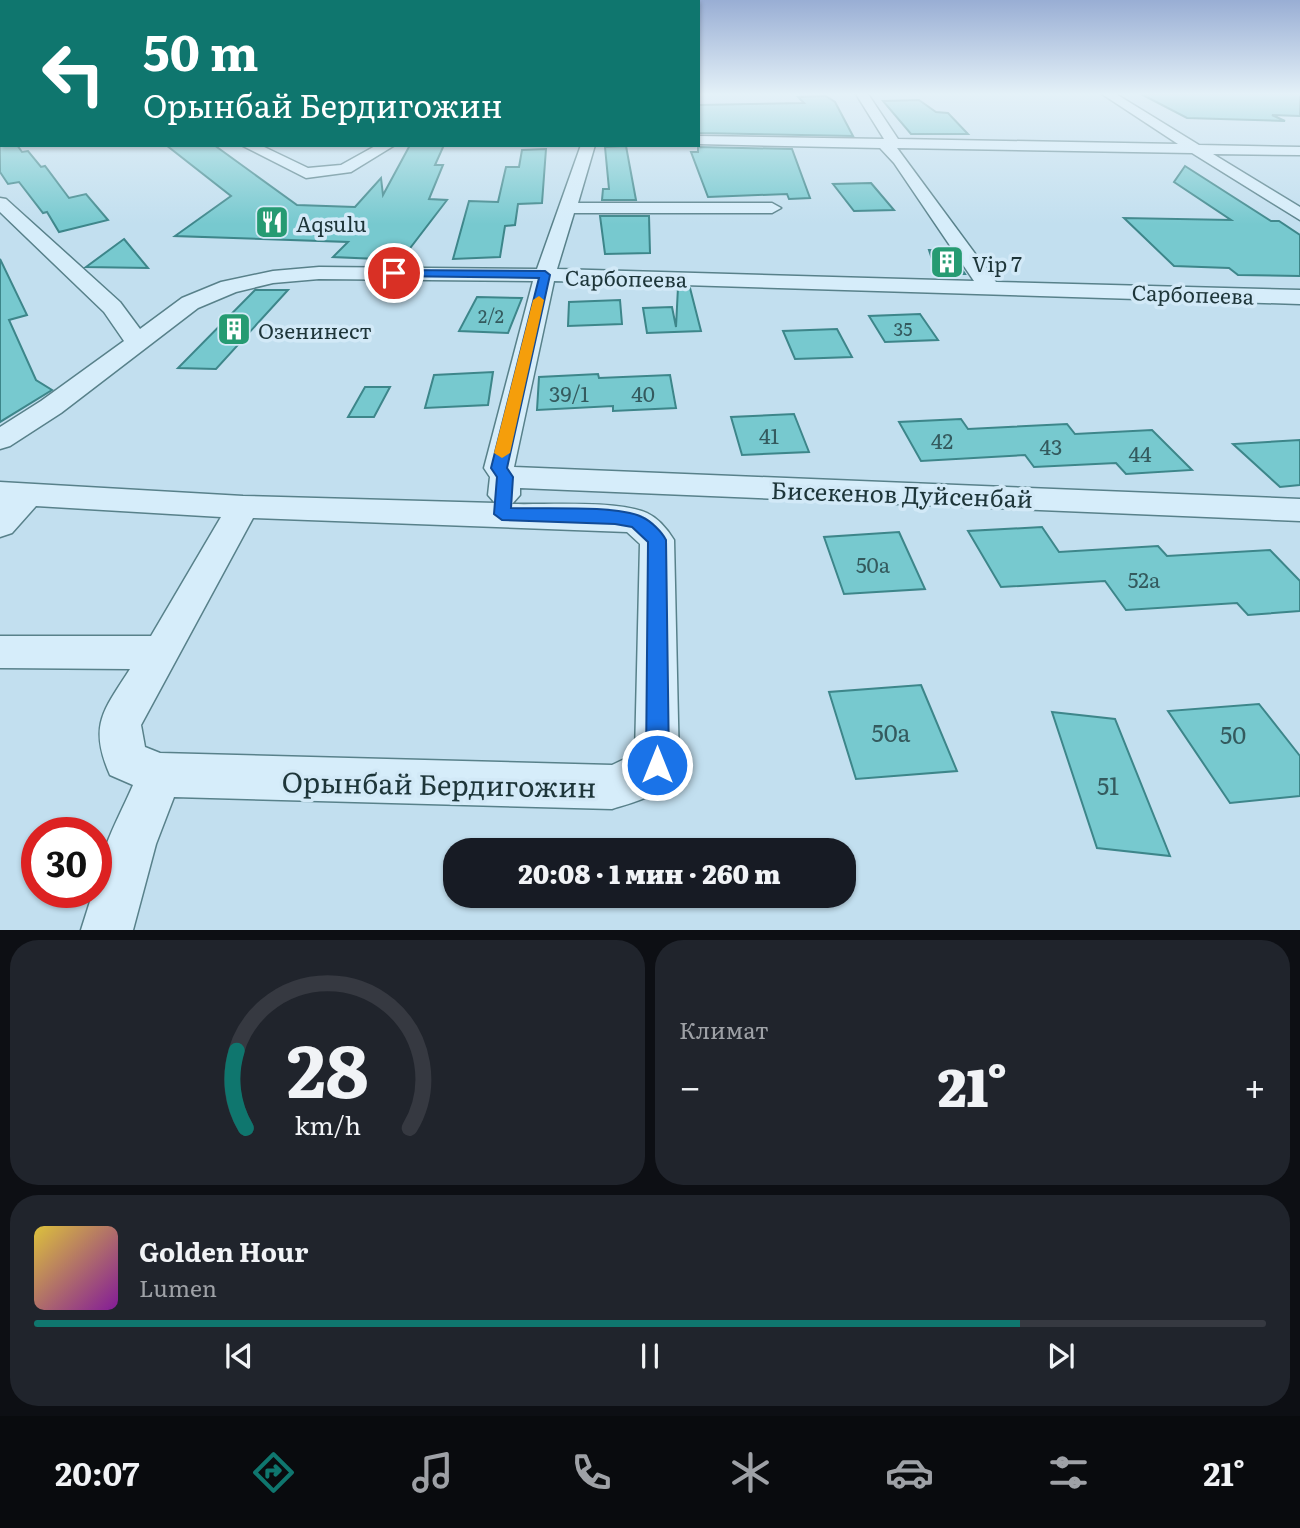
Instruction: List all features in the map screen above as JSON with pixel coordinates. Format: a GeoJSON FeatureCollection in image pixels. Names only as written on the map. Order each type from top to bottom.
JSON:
{"type":"FeatureCollection","features":[{"type":"Feature","properties":{"kind":"street"},"geometry":{"type":"LineString","coordinates":[[885,137],[988,286]]}},
{"type":"Feature","properties":{"kind":"street"},"geometry":{"type":"LineString","coordinates":[[1177,137],[1300,215]]}},
{"type":"Feature","properties":{"kind":"street"},"geometry":{"type":"LineString","coordinates":[[700,140],[1300,151]]}},
{"type":"Feature","properties":{"kind":"street"},"geometry":{"type":"LineString","coordinates":[[252,147],[306,173],[345,169],[384,147]]}},
{"type":"Feature","properties":{"kind":"street"},"geometry":{"type":"LineString","coordinates":[[504,495],[499,468],[545,275],[587,147]]}},
{"type":"Feature","properties":{"kind":"street"},"geometry":{"type":"LineString","coordinates":[[0,203],[111,307],[137,342]]}},
{"type":"Feature","properties":{"kind":"street"},"geometry":{"type":"LineString","coordinates":[[567,208],[772,208]]}},
{"type":"Feature","properties":{"kind":"street","name":"Сарбопеева"},"geometry":{"type":"LineString","coordinates":[[0,440],[51,407],[190,303],[229,287],[318,273],[545,275],[1300,296]]}},
{"type":"Feature","properties":{"kind":"street"},"geometry":{"type":"LineString","coordinates":[[0,525],[13,494]]}},
{"type":"Feature","properties":{"kind":"street","name":"Орынбай Бердигожин"},"geometry":{"type":"LineString","coordinates":[[13,494],[243,506],[504,495],[637,522],[657,540],[657,765],[638,779],[612,787],[160,775]]}},
{"type":"Feature","properties":{"kind":"street","name":"Бисекенов Дуйсенбай"},"geometry":{"type":"LineString","coordinates":[[504,495],[1300,510]]}},
{"type":"Feature","properties":{"kind":"street"},"geometry":{"type":"LineString","coordinates":[[107,929],[132,844],[160,775],[125,760],[120,723],[243,506]]}},
{"type":"Feature","properties":{"kind":"street"},"geometry":{"type":"LineString","coordinates":[[0,652],[162,653]]}},
{"type":"Feature","properties":{"kind":"building"},"geometry":{"type":"Polygon","coordinates":[[[0,147],[18,147],[22,152],[28,151],[41,167],[45,166],[69,198],[86,194],[108,220],[59,232],[47,212],[43,213],[19,182],[8,184],[0,172],[0,147]]]}},
{"type":"Feature","properties":{"kind":"building"},"geometry":{"type":"Polygon","coordinates":[[[169,147],[217,147],[297,205],[355,207],[381,178],[383,195],[409,147],[443,147],[435,165],[443,165],[429,199],[447,200],[401,260],[333,257],[348,242],[175,236],[231,196],[169,147]]]}},
{"type":"Feature","properties":{"kind":"building"},"geometry":{"type":"Polygon","coordinates":[[[605,147],[626,147],[636,200],[602,200],[603,189],[609,189],[605,147]]]}},
{"type":"Feature","properties":{"kind":"building"},"geometry":{"type":"Polygon","coordinates":[[[698,147],[792,149],[810,198],[789,199],[787,194],[708,197],[691,152],[698,152],[698,147]]]}},
{"type":"Feature","properties":{"kind":"building"},"geometry":{"type":"Polygon","coordinates":[[[546,149],[542,203],[518,204],[515,225],[505,226],[500,257],[453,259],[469,201],[498,202],[506,167],[519,167],[522,150],[546,149]]]}},
{"type":"Feature","properties":{"kind":"building"},"geometry":{"type":"Polygon","coordinates":[[[1185,166],[1271,221],[1279,221],[1300,235],[1300,276],[1238,275],[1229,268],[1174,266],[1124,218],[1231,220],[1174,182],[1185,166]]]}},
{"type":"Feature","properties":{"kind":"building"},"geometry":{"type":"Polygon","coordinates":[[[871,183],[894,210],[854,211],[833,184],[871,183]]]}},
{"type":"Feature","properties":{"kind":"building"},"geometry":{"type":"Polygon","coordinates":[[[600,216],[649,216],[650,253],[605,254],[600,216]]]}},
{"type":"Feature","properties":{"kind":"building"},"geometry":{"type":"Polygon","coordinates":[[[124,239],[148,268],[86,267],[124,239]]]}},
{"type":"Feature","properties":{"kind":"building","name":"Vip 7"},"geometry":{"type":"Polygon","coordinates":[[[929,250],[950,251],[965,274],[937,274],[929,250]]]}},
{"type":"Feature","properties":{"kind":"building"},"geometry":{"type":"Polygon","coordinates":[[[0,259],[27,315],[9,320],[36,380],[52,390],[0,422],[0,259]]]}},
{"type":"Feature","properties":{"kind":"building"},"geometry":{"type":"Polygon","coordinates":[[[678,287],[690,288],[701,331],[647,333],[643,308],[672,307],[676,327],[678,287]]]}},
{"type":"Feature","properties":{"kind":"building","name":"Озенинест"},"geometry":{"type":"Polygon","coordinates":[[[255,290],[288,290],[216,369],[178,368],[255,290]]]}},
{"type":"Feature","properties":{"kind":"building"},"geometry":{"type":"Polygon","coordinates":[[[477,297],[522,298],[508,333],[459,331],[477,297]]]}},
{"type":"Feature","properties":{"kind":"building"},"geometry":{"type":"Polygon","coordinates":[[[620,300],[622,324],[568,326],[569,302],[620,300]]]}},
{"type":"Feature","properties":{"kind":"building"},"geometry":{"type":"Polygon","coordinates":[[[920,314],[938,340],[885,342],[869,316],[920,314]]]}},
{"type":"Feature","properties":{"kind":"building"},"geometry":{"type":"Polygon","coordinates":[[[837,329],[852,357],[795,359],[783,331],[837,329]]]}},
{"type":"Feature","properties":{"kind":"building"},"geometry":{"type":"Polygon","coordinates":[[[493,372],[488,405],[425,408],[434,375],[493,372]]]}},
{"type":"Feature","properties":{"kind":"building"},"geometry":{"type":"Polygon","coordinates":[[[598,374],[599,378],[670,375],[676,408],[613,411],[613,406],[537,410],[539,377],[598,374]]]}},
{"type":"Feature","properties":{"kind":"building"},"geometry":{"type":"Polygon","coordinates":[[[365,387],[390,387],[374,417],[348,417],[365,387]]]}},
{"type":"Feature","properties":{"kind":"building"},"geometry":{"type":"Polygon","coordinates":[[[794,414],[809,452],[742,455],[731,417],[794,414]]]}},
{"type":"Feature","properties":{"kind":"building"},"geometry":{"type":"Polygon","coordinates":[[[961,419],[968,429],[1067,424],[1075,434],[1152,430],[1192,470],[1126,474],[1116,463],[1034,467],[1025,455],[921,461],[899,422],[961,419]]]}},
{"type":"Feature","properties":{"kind":"building"},"geometry":{"type":"Polygon","coordinates":[[[1300,440],[1300,485],[1280,487],[1233,444],[1300,440]]]}},
{"type":"Feature","properties":{"kind":"building"},"geometry":{"type":"Polygon","coordinates":[[[1042,527],[1059,552],[1158,546],[1167,556],[1270,550],[1300,581],[1300,611],[1248,615],[1237,603],[1126,610],[1105,581],[1001,587],[968,531],[1042,527]]]}},
{"type":"Feature","properties":{"kind":"building"},"geometry":{"type":"Polygon","coordinates":[[[899,532],[925,589],[844,594],[824,537],[899,532]]]}},
{"type":"Feature","properties":{"kind":"building"},"geometry":{"type":"Polygon","coordinates":[[[921,685],[957,771],[856,779],[829,692],[921,685]]]}},
{"type":"Feature","properties":{"kind":"building"},"geometry":{"type":"Polygon","coordinates":[[[1259,704],[1300,756],[1300,796],[1230,803],[1168,711],[1259,704]]]}},
{"type":"Feature","properties":{"kind":"building"},"geometry":{"type":"Polygon","coordinates":[[[1052,712],[1115,719],[1170,856],[1097,848],[1052,712]]]}},
{"type":"Feature","properties":{"kind":"slow traffic"},"geometry":{"type":"LineString","coordinates":[[502,453],[539,300]]}},
{"type":"Feature","properties":{"kind":"place","name":"Aqsulu"},"geometry":{"type":"Point","coordinates":[272,222]}},
{"type":"Feature","properties":{"kind":"place","name":"Vip 7"},"geometry":{"type":"Point","coordinates":[947,262]}},
{"type":"Feature","properties":{"kind":"place","name":"Озенинест"},"geometry":{"type":"Point","coordinates":[234,329]}},
{"type":"Feature","properties":{"kind":"route"},"geometry":{"type":"LineString","coordinates":[[394,273],[545,275],[499,468],[505,477],[502,514],[615,517],[637,522],[657,540],[657,765]]}}]}
